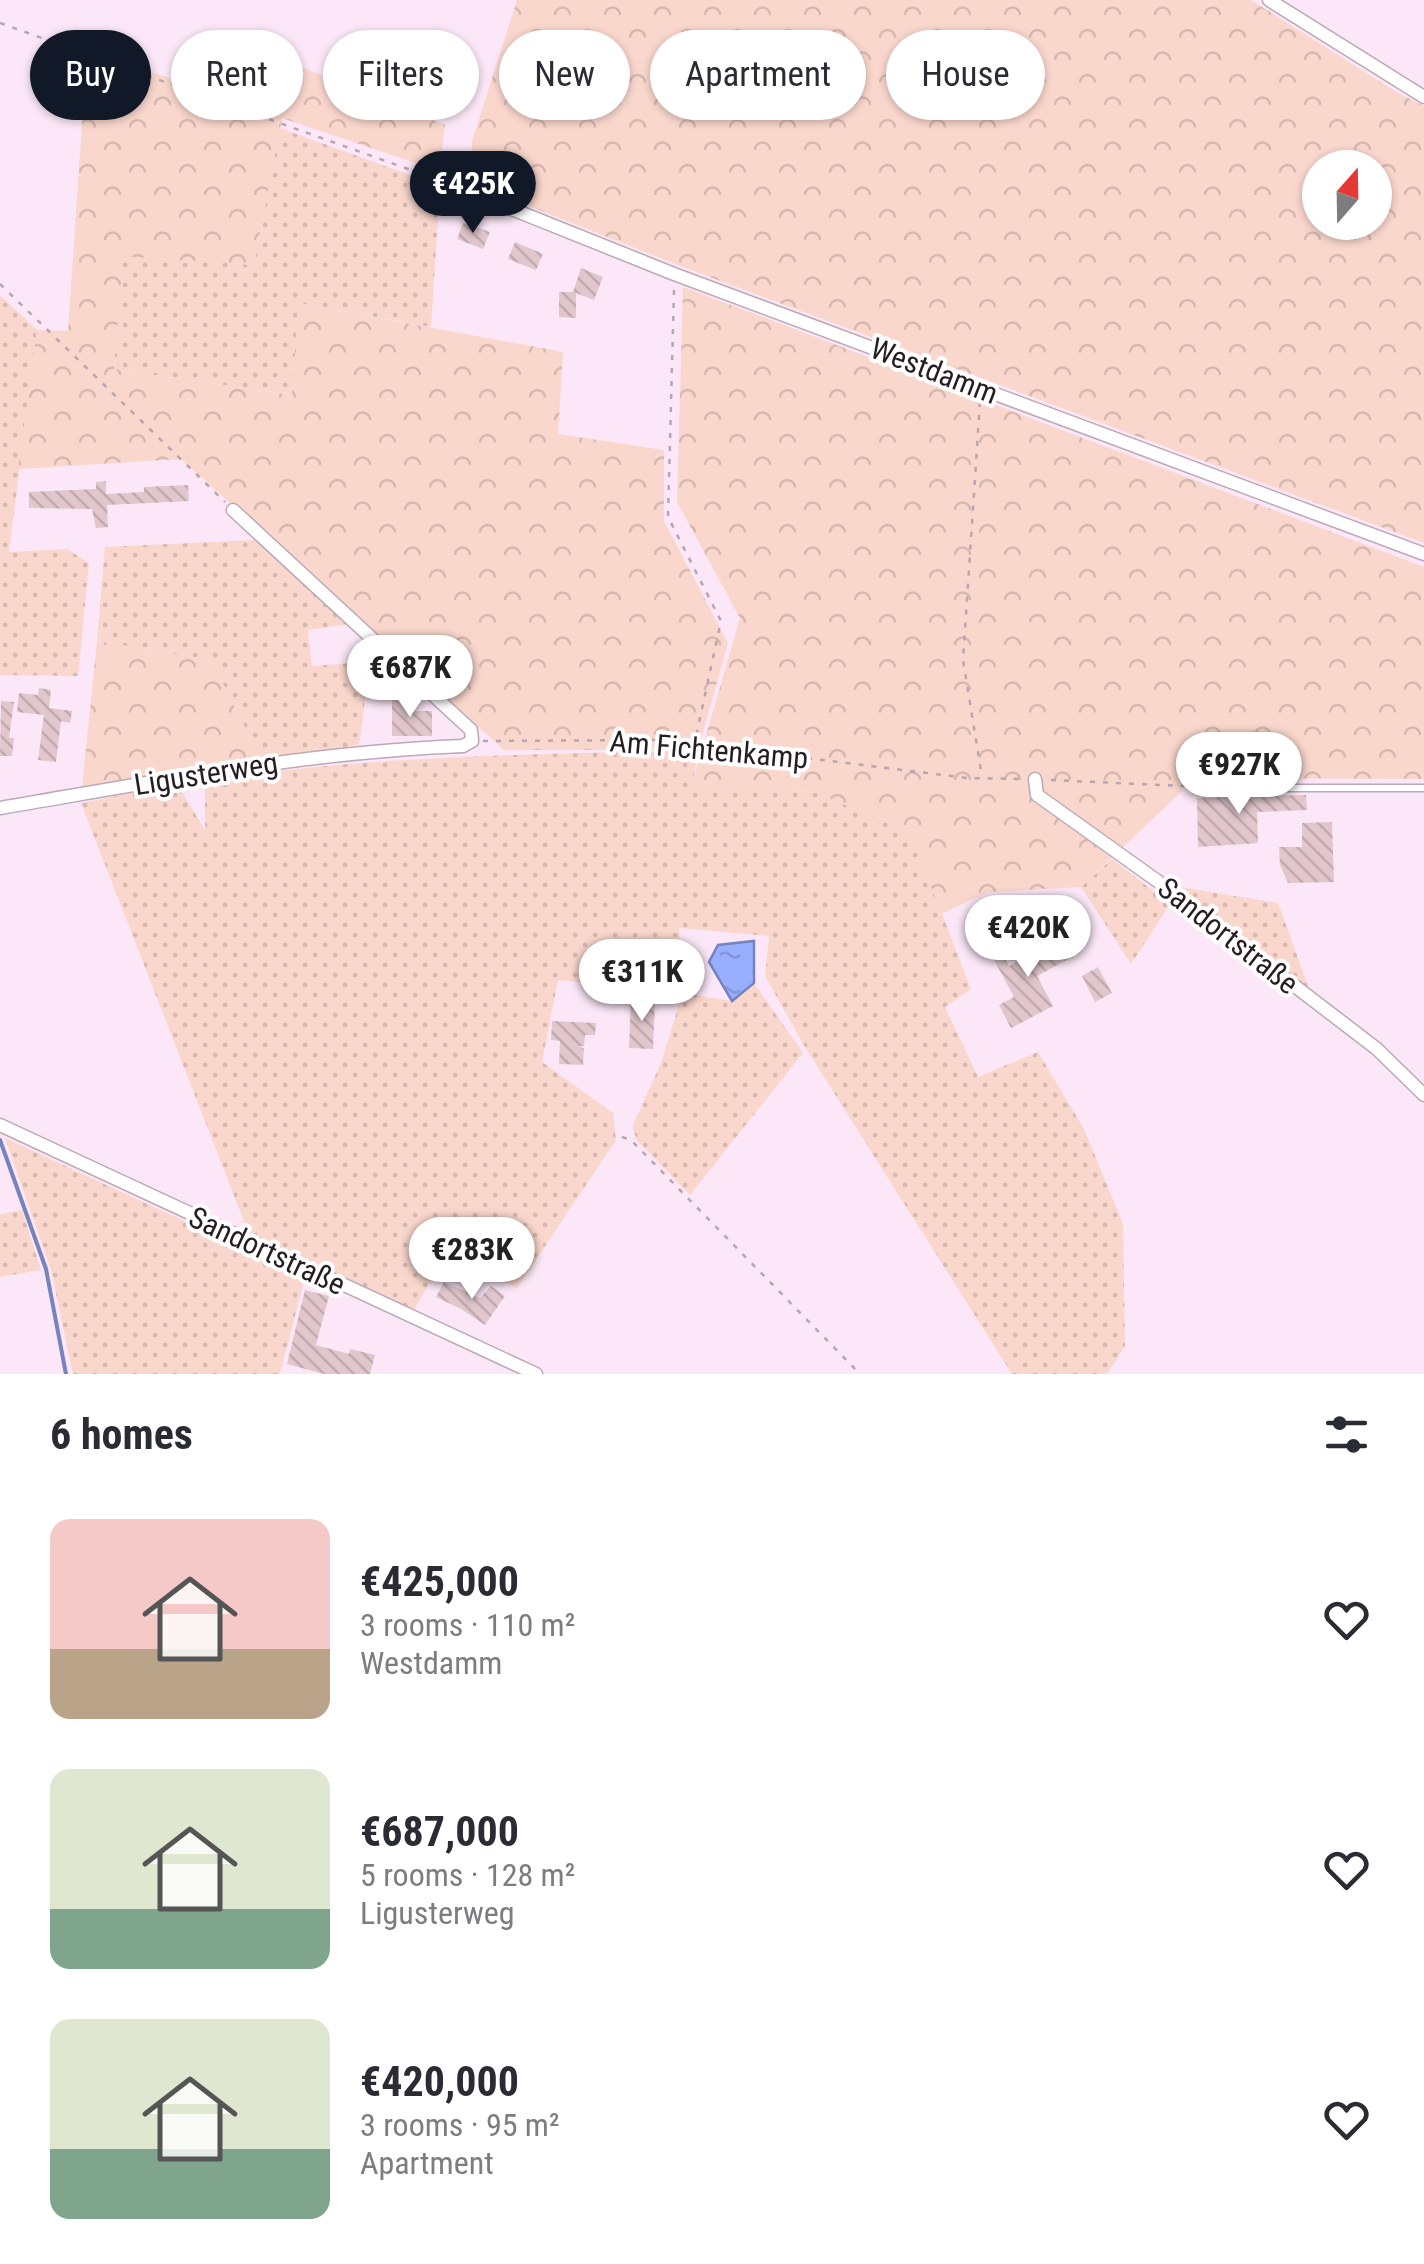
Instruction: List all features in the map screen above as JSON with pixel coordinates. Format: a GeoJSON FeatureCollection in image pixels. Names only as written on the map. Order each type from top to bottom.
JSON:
{"type":"FeatureCollection","features":[{"type":"Feature","properties":{"kind":"street"},"geometry":{"type":"LineString","coordinates":[[1268,0],[1424,97]]}},
{"type":"Feature","properties":{"kind":"street","name":"Westdamm"},"geometry":{"type":"LineString","coordinates":[[447,183],[674,274],[1424,554]]}},
{"type":"Feature","properties":{"kind":"street"},"geometry":{"type":"LineString","coordinates":[[233,510],[471,730],[472,741]]}},
{"type":"Feature","properties":{"kind":"street","name":"Ligusterweg"},"geometry":{"type":"LineString","coordinates":[[0,808],[262,763],[385,749],[463,746],[472,741]]}},
{"type":"Feature","properties":{"kind":"street","name":"Sandortstraße"},"geometry":{"type":"LineString","coordinates":[[1034,780],[1037,796],[1163,885],[1377,1050],[1424,1095]]}},
{"type":"Feature","properties":{"kind":"street","name":"Sandortstraße"},"geometry":{"type":"LineString","coordinates":[[0,1124],[536,1374]]}},
{"type":"Feature","properties":{"kind":"lane"},"geometry":{"type":"LineString","coordinates":[[1236,788],[1424,788]]}},
{"type":"Feature","properties":{"kind":"path"},"geometry":{"type":"LineString","coordinates":[[0,23],[447,183]]}},
{"type":"Feature","properties":{"kind":"path"},"geometry":{"type":"LineString","coordinates":[[674,274],[668,517],[721,621],[694,743]]}},
{"type":"Feature","properties":{"kind":"path"},"geometry":{"type":"LineString","coordinates":[[0,284],[233,510]]}},
{"type":"Feature","properties":{"kind":"path"},"geometry":{"type":"LineString","coordinates":[[980,388],[963,660],[982,778]]}},
{"type":"Feature","properties":{"kind":"path","name":"Am Fichtenkamp"},"geometry":{"type":"LineString","coordinates":[[472,741],[662,740],[982,778],[1236,788]]}},
{"type":"Feature","properties":{"kind":"path"},"geometry":{"type":"LineString","coordinates":[[622,1137],[631,1140],[860,1374]]}},
{"type":"Feature","properties":{"kind":"green space"},"geometry":{"type":"Polygon","coordinates":[[[517,0],[1251,0],[1424,106],[1424,543],[683,267],[471,183],[472,141],[499,56],[499,120],[630,120],[630,30],[507,30],[517,0]]]}},
{"type":"Feature","properties":{"kind":"green space"},"geometry":{"type":"Polygon","coordinates":[[[303,68],[323,76],[323,120],[433,120],[445,125],[439,171],[288,120],[303,120],[303,68]]]}},
{"type":"Feature","properties":{"kind":"green space"},"geometry":{"type":"Polygon","coordinates":[[[151,72],[171,79],[171,120],[282,120],[254,265],[123,256],[114,369],[292,395],[298,303],[563,352],[558,434],[664,450],[664,521],[728,643],[698,750],[504,750],[181,459],[18,469],[37,330],[68,331],[82,120],[151,120],[151,72]]]}},
{"type":"Feature","properties":{"kind":"green space"},"geometry":{"type":"Polygon","coordinates":[[[280,128],[440,186],[431,327],[298,303],[293,395],[114,369],[122,255],[254,265],[280,128]]]}},
{"type":"Feature","properties":{"kind":"green space"},"geometry":{"type":"Polygon","coordinates":[[[683,287],[1424,567],[1424,779],[1184,778],[1182,791],[1081,887],[989,892],[941,914],[910,831],[814,792],[691,787],[740,618],[677,502],[683,287]]]}},
{"type":"Feature","properties":{"kind":"green space"},"geometry":{"type":"Polygon","coordinates":[[[0,295],[37,330],[9,552],[67,549],[89,563],[78,676],[0,675],[0,295]]]}},
{"type":"Feature","properties":{"kind":"green space"},"geometry":{"type":"Polygon","coordinates":[[[254,540],[348,624],[308,630],[312,666],[392,660],[415,687],[365,700],[359,745],[261,759],[211,660],[97,641],[105,547],[254,540]]]}},
{"type":"Feature","properties":{"kind":"green space"},"geometry":{"type":"Polygon","coordinates":[[[97,641],[211,660],[261,759],[88,792],[82,787],[97,641]]]}},
{"type":"Feature","properties":{"kind":"green space"},"geometry":{"type":"Polygon","coordinates":[[[698,750],[692,787],[814,792],[910,831],[971,989],[945,1007],[978,1077],[1038,1052],[1084,1129],[1123,1224],[1125,1346],[1107,1374],[1012,1374],[805,1047],[765,976],[769,936],[679,928],[683,993],[732,1001],[754,983],[803,1053],[690,1195],[637,1140],[632,1127],[662,1061],[682,994],[558,980],[542,1062],[613,1113],[616,1140],[517,1288],[476,1269],[436,1271],[413,1312],[249,1234],[81,803],[177,784],[205,830],[205,781],[389,761],[698,750]]]}},
{"type":"Feature","properties":{"kind":"green space"},"geometry":{"type":"Polygon","coordinates":[[[1112,859],[1170,904],[1131,964],[1081,887],[1112,859]]]}},
{"type":"Feature","properties":{"kind":"green space"},"geometry":{"type":"Polygon","coordinates":[[[1173,886],[1278,903],[1310,991],[1173,886]]]}},
{"type":"Feature","properties":{"kind":"green space"},"geometry":{"type":"Polygon","coordinates":[[[5,1138],[305,1277],[280,1374],[73,1374],[51,1270],[5,1138]]]}},
{"type":"Feature","properties":{"kind":"green space"},"geometry":{"type":"Polygon","coordinates":[[[22,1210],[41,1270],[0,1277],[0,1214],[22,1210]]]}},
{"type":"Feature","properties":{"kind":"water"},"geometry":{"type":"Polygon","coordinates":[[[754,941],[754,983],[732,1001],[709,962],[718,945],[754,941]]]}},
{"type":"Feature","properties":{"kind":"building"},"geometry":{"type":"Polygon","coordinates":[[[463,223],[490,232],[483,249],[457,239],[463,223]]]}},
{"type":"Feature","properties":{"kind":"building"},"geometry":{"type":"Polygon","coordinates":[[[515,242],[543,254],[536,270],[508,259],[515,242]]]}},
{"type":"Feature","properties":{"kind":"building"},"geometry":{"type":"Polygon","coordinates":[[[581,268],[603,277],[594,300],[576,293],[576,318],[559,317],[559,292],[573,292],[581,268]]]}},
{"type":"Feature","properties":{"kind":"building"},"geometry":{"type":"Polygon","coordinates":[[[106,481],[106,494],[188,485],[189,501],[107,505],[108,527],[96,528],[92,509],[29,508],[29,492],[96,489],[96,482],[106,481]]]}},
{"type":"Feature","properties":{"kind":"building"},"geometry":{"type":"Polygon","coordinates":[[[39,688],[51,690],[49,708],[72,711],[70,723],[61,721],[56,762],[38,760],[44,715],[17,712],[19,693],[38,695],[39,688]]]}},
{"type":"Feature","properties":{"kind":"building"},"geometry":{"type":"Polygon","coordinates":[[[392,698],[409,698],[409,711],[432,711],[432,736],[392,736],[392,698]]]}},
{"type":"Feature","properties":{"kind":"building"},"geometry":{"type":"Polygon","coordinates":[[[1,701],[14,702],[9,738],[14,738],[12,756],[0,756],[1,701]]]}},
{"type":"Feature","properties":{"kind":"building"},"geometry":{"type":"Polygon","coordinates":[[[1306,795],[1307,810],[1257,812],[1258,843],[1198,847],[1197,798],[1306,795]]]}},
{"type":"Feature","properties":{"kind":"building"},"geometry":{"type":"Polygon","coordinates":[[[1332,822],[1334,882],[1288,883],[1280,865],[1279,847],[1302,847],[1302,823],[1332,822]]]}},
{"type":"Feature","properties":{"kind":"building"},"geometry":{"type":"Polygon","coordinates":[[[1062,937],[1072,957],[1037,976],[1053,1006],[1011,1028],[999,1005],[1014,997],[985,943],[994,938],[1009,966],[1062,937]]]}},
{"type":"Feature","properties":{"kind":"building"},"geometry":{"type":"Polygon","coordinates":[[[1098,967],[1112,993],[1095,1002],[1082,976],[1098,967]]]}},
{"type":"Feature","properties":{"kind":"building"},"geometry":{"type":"Polygon","coordinates":[[[631,998],[655,1000],[653,1049],[629,1048],[631,998]]]}},
{"type":"Feature","properties":{"kind":"building"},"geometry":{"type":"Polygon","coordinates":[[[552,1021],[596,1023],[595,1035],[585,1035],[584,1046],[579,1046],[584,1049],[583,1065],[559,1064],[560,1041],[551,1040],[552,1021]]]}},
{"type":"Feature","properties":{"kind":"building"},"geometry":{"type":"Polygon","coordinates":[[[444,1282],[480,1298],[491,1286],[505,1296],[485,1325],[436,1297],[444,1282]]]}},
{"type":"Feature","properties":{"kind":"building"},"geometry":{"type":"Polygon","coordinates":[[[305,1290],[329,1296],[316,1345],[349,1354],[350,1349],[375,1355],[370,1374],[324,1374],[287,1364],[305,1290]]]}},
{"type":"Feature","properties":{"kind":"waterway"},"geometry":{"type":"LineString","coordinates":[[0,1140],[46,1269],[66,1374]]}}]}
